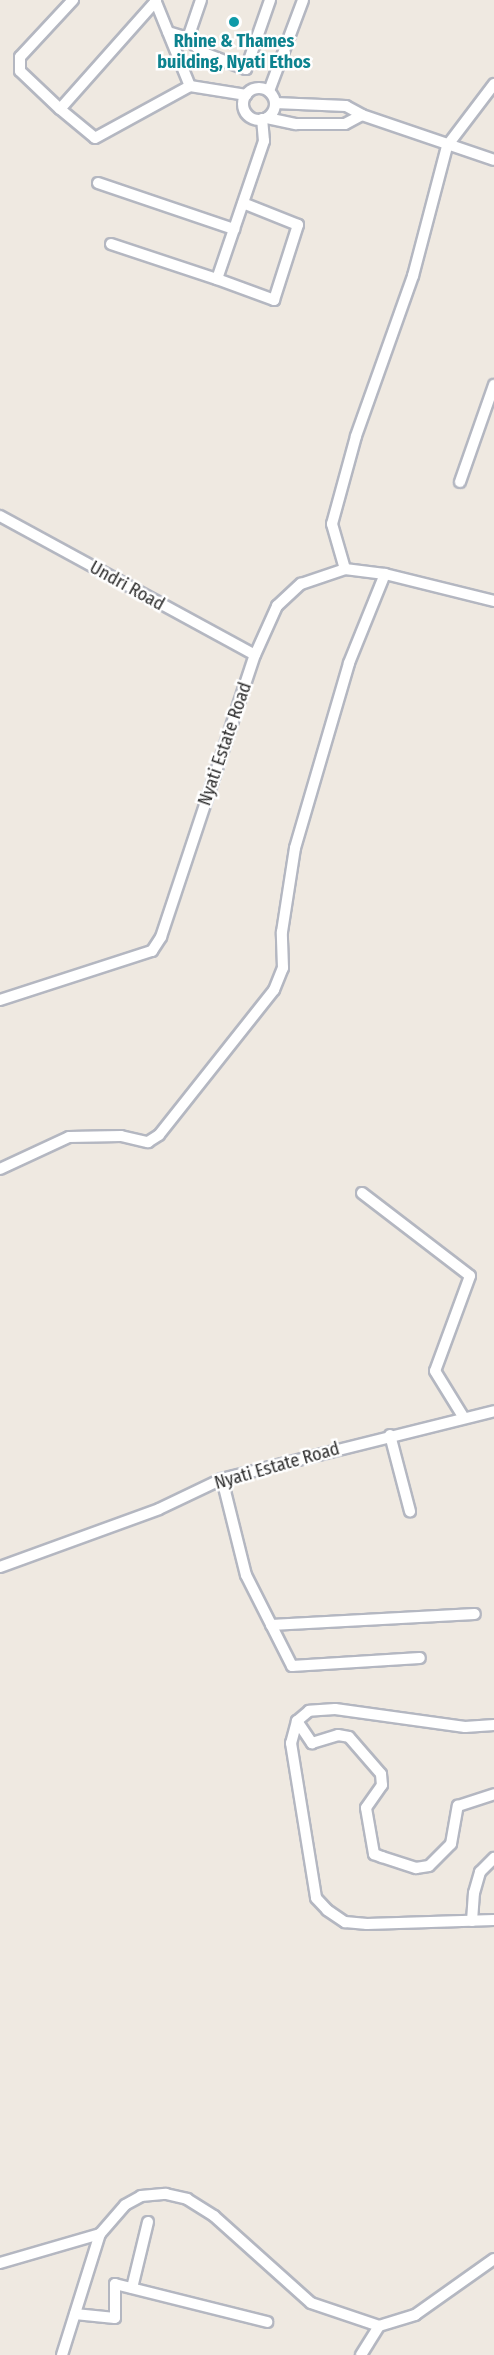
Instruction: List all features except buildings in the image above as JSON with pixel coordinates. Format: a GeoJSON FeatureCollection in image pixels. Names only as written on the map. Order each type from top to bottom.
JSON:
{"type":"FeatureCollection","features":[{"type":"Feature","properties":{"kind":"street"},"geometry":{"type":"LineString","coordinates":[[73,0],[20,57],[20,71],[95,138],[190,86],[246,95],[259,88],[269,91],[275,103]]}},
{"type":"Feature","properties":{"kind":"street"},"geometry":{"type":"LineString","coordinates":[[188,38],[201,0]]}},
{"type":"Feature","properties":{"kind":"street"},"geometry":{"type":"LineString","coordinates":[[168,32],[188,38],[201,52],[246,69],[270,0]]}},
{"type":"Feature","properties":{"kind":"street"},"geometry":{"type":"LineString","coordinates":[[269,91],[303,0]]}},
{"type":"Feature","properties":{"kind":"street"},"geometry":{"type":"LineString","coordinates":[[60,109],[156,1],[190,86]]}},
{"type":"Feature","properties":{"kind":"street"},"geometry":{"type":"LineString","coordinates":[[345,569],[332,524],[356,436],[413,276],[447,146],[494,84]]}},
{"type":"Feature","properties":{"kind":"street"},"geometry":{"type":"LineString","coordinates":[[246,95],[243,105],[248,115],[265,119],[296,124],[345,124],[362,116]]}},
{"type":"Feature","properties":{"kind":"street"},"geometry":{"type":"LineString","coordinates":[[275,103],[346,106],[362,116],[494,160]]}},
{"type":"Feature","properties":{"kind":"street"},"geometry":{"type":"LineString","coordinates":[[217,279],[264,141],[265,119],[275,103]]}},
{"type":"Feature","properties":{"kind":"street"},"geometry":{"type":"LineString","coordinates":[[98,183],[234,229]]}},
{"type":"Feature","properties":{"kind":"street"},"geometry":{"type":"LineString","coordinates":[[111,244],[274,300],[298,225],[243,203]]}},
{"type":"Feature","properties":{"kind":"street"},"geometry":{"type":"LineString","coordinates":[[460,482],[494,385]]}},
{"type":"Feature","properties":{"kind":"street","name":"Undri Road"},"geometry":{"type":"LineString","coordinates":[[0,516],[255,655]]}},
{"type":"Feature","properties":{"kind":"street","name":"Nyati Estate Road"},"geometry":{"type":"LineString","coordinates":[[0,1000],[153,951],[161,937],[255,655],[277,606],[301,584],[345,569],[386,574],[494,601]]}},
{"type":"Feature","properties":{"kind":"street"},"geometry":{"type":"LineString","coordinates":[[0,1169],[69,1137],[122,1136],[148,1142],[159,1135],[274,990],[283,968],[282,932],[295,848],[349,663],[386,574]]}},
{"type":"Feature","properties":{"kind":"street"},"geometry":{"type":"LineString","coordinates":[[362,1192],[471,1276],[435,1371],[464,1418]]}},
{"type":"Feature","properties":{"kind":"street","name":"Nyati Estate Road"},"geometry":{"type":"LineString","coordinates":[[0,1567],[159,1509],[222,1479],[390,1435],[494,1411]]}},
{"type":"Feature","properties":{"kind":"street"},"geometry":{"type":"LineString","coordinates":[[390,1435],[410,1511]]}},
{"type":"Feature","properties":{"kind":"street"},"geometry":{"type":"LineString","coordinates":[[222,1479],[246,1575],[292,1666],[420,1658]]}},
{"type":"Feature","properties":{"kind":"street"},"geometry":{"type":"LineString","coordinates":[[271,1625],[475,1614]]}},
{"type":"Feature","properties":{"kind":"street"},"geometry":{"type":"LineString","coordinates":[[494,1725],[465,1727],[335,1708],[309,1711],[297,1721],[291,1743],[316,1898],[345,1922],[494,1920]]}},
{"type":"Feature","properties":{"kind":"street"},"geometry":{"type":"LineString","coordinates":[[297,1721],[312,1743],[338,1735],[349,1737],[381,1774],[382,1785],[366,1808],[374,1854],[382,1857],[416,1868],[429,1866],[451,1844],[458,1806],[494,1794]]}},
{"type":"Feature","properties":{"kind":"street"},"geometry":{"type":"LineString","coordinates":[[472,1920],[474,1893],[480,1872],[494,1858]]}},
{"type":"Feature","properties":{"kind":"street"},"geometry":{"type":"LineString","coordinates":[[62,2355],[100,2234],[125,2205],[141,2196],[166,2194],[187,2199],[214,2216],[311,2302],[379,2326],[415,2315],[494,2259]]}},
{"type":"Feature","properties":{"kind":"street"},"geometry":{"type":"LineString","coordinates":[[132,2288],[148,2222]]}},
{"type":"Feature","properties":{"kind":"street"},"geometry":{"type":"LineString","coordinates":[[0,2263],[100,2234]]}},
{"type":"Feature","properties":{"kind":"street"},"geometry":{"type":"LineString","coordinates":[[75,2314],[114,2318],[115,2284],[267,2322]]}},
{"type":"Feature","properties":{"kind":"street"},"geometry":{"type":"LineString","coordinates":[[361,2355],[379,2326]]}},
{"type":"Feature","properties":{"kind":"place","name":"Rhine & Thames building, Nyati Ethos"},"geometry":{"type":"Point","coordinates":[234,22]}}]}
